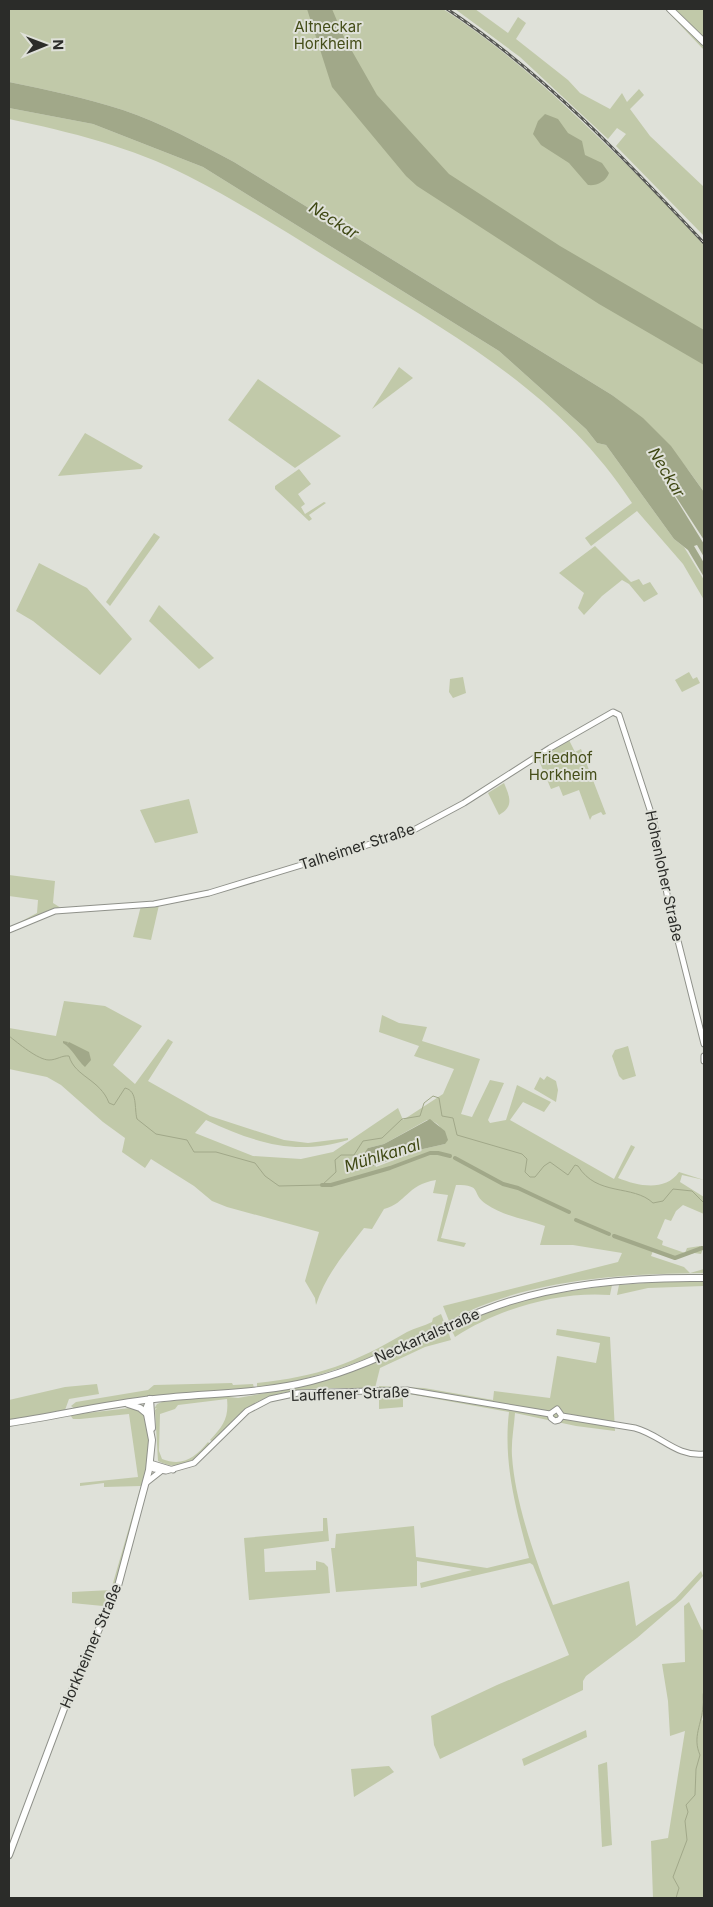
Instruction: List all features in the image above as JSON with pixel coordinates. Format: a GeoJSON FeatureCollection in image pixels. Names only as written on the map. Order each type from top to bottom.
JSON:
{"type":"FeatureCollection","features":[{"type":"Feature","properties":{"kind":"main road"},"geometry":{"type":"LineString","coordinates":[[670,9],[704,42]]}},
{"type":"Feature","properties":{"kind":"main road","name":"Neckartalstraße"},"geometry":{"type":"LineString","coordinates":[[9,1423],[150,1399],[288,1386],[349,1370],[470,1315],[530,1296],[606,1282],[704,1278]]}},
{"type":"Feature","properties":{"kind":"main road"},"geometry":{"type":"LineString","coordinates":[[146,1413],[147,1404],[150,1399]]}},
{"type":"Feature","properties":{"kind":"main road","name":"Horkheimer Straße"},"geometry":{"type":"LineString","coordinates":[[9,1855],[65,1706],[115,1596],[147,1482],[150,1463],[150,1399]]}},
{"type":"Feature","properties":{"kind":"main road"},"geometry":{"type":"LineString","coordinates":[[124,1403],[138,1407],[146,1413]]}},
{"type":"Feature","properties":{"kind":"main road","name":"Horkheimer Straße"},"geometry":{"type":"LineString","coordinates":[[146,1413],[151,1430]]}},
{"type":"Feature","properties":{"kind":"street","name":"Talheimer Straße"},"geometry":{"type":"LineString","coordinates":[[9,930],[55,911],[154,904],[208,892],[410,832],[464,803],[550,748],[615,712]]}},
{"type":"Feature","properties":{"kind":"street","name":"Hohenloher Straße"},"geometry":{"type":"LineString","coordinates":[[615,712],[619,715],[654,822],[669,905],[704,1044]]}},
{"type":"Feature","properties":{"kind":"street"},"geometry":{"type":"LineString","coordinates":[[704,1056],[704,1062]]}},
{"type":"Feature","properties":{"kind":"street","name":"Lauffener Straße"},"geometry":{"type":"LineString","coordinates":[[161,1471],[174,1470],[190,1465],[202,1457],[224,1432],[247,1411],[270,1399],[298,1393],[407,1390],[550,1414],[557,1409],[562,1416],[645,1431],[678,1451],[693,1455],[704,1454]]}},
{"type":"Feature","properties":{"kind":"street"},"geometry":{"type":"LineString","coordinates":[[150,1463],[174,1470]]}},
{"type":"Feature","properties":{"kind":"street"},"geometry":{"type":"LineString","coordinates":[[150,1463],[154,1469],[161,1471]]}},
{"type":"Feature","properties":{"kind":"street"},"geometry":{"type":"LineString","coordinates":[[147,1482],[161,1471]]}},
{"type":"Feature","properties":{"kind":"green space"},"geometry":{"type":"Polygon","coordinates":[[[9,9],[443,9],[468,26],[538,81],[582,121],[704,245],[704,492],[683,463],[662,439],[640,417],[612,395],[234,162],[166,127],[123,110],[81,98],[9,82],[9,9]]]}},
{"type":"Feature","properties":{"kind":"green space"},"geometry":{"type":"Polygon","coordinates":[[[455,9],[475,9],[508,33],[518,17],[526,23],[516,39],[568,80],[580,93],[610,109],[622,93],[627,102],[639,89],[644,95],[630,109],[650,136],[704,187],[704,236],[616,146],[626,134],[617,128],[608,139],[520,57],[455,9]]]}},
{"type":"Feature","properties":{"kind":"green space"},"geometry":{"type":"Polygon","coordinates":[[[665,9],[704,9],[704,50],[665,9]]]}},
{"type":"Feature","properties":{"kind":"green space"},"geometry":{"type":"Polygon","coordinates":[[[9,108],[93,124],[203,167],[499,351],[586,429],[597,443],[606,445],[674,539],[684,547],[704,580],[704,600],[683,564],[637,511],[591,546],[585,538],[632,503],[605,466],[576,433],[511,376],[476,351],[277,226],[188,176],[123,149],[78,135],[9,119],[9,108]]]}},
{"type":"Feature","properties":{"kind":"green space"},"geometry":{"type":"Polygon","coordinates":[[[399,367],[413,378],[372,409],[399,367]]]}},
{"type":"Feature","properties":{"kind":"green space"},"geometry":{"type":"Polygon","coordinates":[[[258,379],[341,436],[295,468],[228,420],[258,379]]]}},
{"type":"Feature","properties":{"kind":"green space"},"geometry":{"type":"Polygon","coordinates":[[[85,433],[143,466],[141,469],[58,476],[85,433]]]}},
{"type":"Feature","properties":{"kind":"green space"},"geometry":{"type":"Polygon","coordinates":[[[299,469],[311,484],[298,494],[305,504],[301,507],[305,514],[324,502],[326,503],[309,515],[312,519],[309,521],[275,489],[275,486],[299,469]]]}},
{"type":"Feature","properties":{"kind":"green space"},"geometry":{"type":"Polygon","coordinates":[[[154,533],[160,537],[110,606],[106,602],[154,533]]]}},
{"type":"Feature","properties":{"kind":"green space"},"geometry":{"type":"Polygon","coordinates":[[[595,546],[631,582],[639,579],[643,585],[650,582],[658,594],[644,602],[629,584],[622,580],[602,596],[584,615],[578,608],[584,593],[559,573],[595,546]]]}},
{"type":"Feature","properties":{"kind":"green space"},"geometry":{"type":"Polygon","coordinates":[[[39,563],[87,588],[132,639],[100,675],[33,621],[16,611],[39,563]]]}},
{"type":"Feature","properties":{"kind":"green space"},"geometry":{"type":"Polygon","coordinates":[[[159,605],[214,658],[199,669],[149,621],[159,605]]]}},
{"type":"Feature","properties":{"kind":"green space"},"geometry":{"type":"Polygon","coordinates":[[[689,672],[693,679],[697,677],[700,683],[682,692],[675,680],[689,672]]]}},
{"type":"Feature","properties":{"kind":"green space"},"geometry":{"type":"Polygon","coordinates":[[[463,677],[466,693],[453,698],[449,692],[450,679],[463,677]]]}},
{"type":"Feature","properties":{"kind":"green space","name":"Friedhof Horkheim"},"geometry":{"type":"Polygon","coordinates":[[[569,740],[575,752],[581,749],[606,814],[603,815],[601,812],[592,816],[590,820],[579,790],[563,796],[559,786],[551,789],[538,758],[569,740]]]}},
{"type":"Feature","properties":{"kind":"green space"},"geometry":{"type":"Polygon","coordinates":[[[504,783],[508,793],[509,805],[499,815],[488,793],[504,783]]]}},
{"type":"Feature","properties":{"kind":"green space"},"geometry":{"type":"Polygon","coordinates":[[[189,799],[198,833],[155,843],[140,810],[189,799]]]}},
{"type":"Feature","properties":{"kind":"green space"},"geometry":{"type":"Polygon","coordinates":[[[9,875],[55,881],[53,903],[61,908],[43,913],[9,928],[37,913],[38,900],[9,896],[9,875]]]}},
{"type":"Feature","properties":{"kind":"green space"},"geometry":{"type":"Polygon","coordinates":[[[159,905],[151,940],[133,937],[141,906],[159,905]]]}},
{"type":"Feature","properties":{"kind":"green space"},"geometry":{"type":"Polygon","coordinates":[[[64,1001],[105,1006],[142,1026],[113,1065],[135,1084],[168,1039],[173,1042],[148,1081],[210,1116],[284,1140],[308,1143],[348,1138],[348,1140],[328,1145],[310,1147],[276,1145],[242,1135],[206,1120],[195,1133],[253,1156],[301,1159],[333,1152],[398,1108],[403,1120],[443,1094],[454,1069],[414,1056],[419,1046],[379,1032],[382,1015],[399,1023],[427,1027],[422,1041],[480,1059],[461,1114],[472,1117],[490,1080],[504,1083],[488,1120],[490,1123],[506,1120],[517,1085],[551,1102],[544,1112],[523,1102],[510,1120],[614,1179],[631,1145],[635,1147],[618,1178],[651,1186],[666,1182],[679,1172],[704,1180],[682,1175],[680,1182],[704,1197],[704,1214],[683,1205],[676,1211],[671,1221],[665,1219],[657,1238],[663,1241],[662,1245],[685,1253],[687,1248],[700,1246],[703,1249],[701,1254],[694,1253],[675,1258],[653,1251],[651,1256],[684,1267],[690,1273],[704,1269],[704,1273],[606,1278],[541,1288],[509,1296],[449,1321],[443,1306],[618,1262],[622,1253],[573,1245],[540,1245],[545,1226],[493,1208],[481,1200],[474,1188],[465,1185],[456,1185],[441,1238],[466,1243],[464,1247],[437,1241],[448,1195],[433,1193],[436,1180],[418,1186],[398,1203],[384,1209],[372,1229],[364,1228],[343,1255],[325,1283],[316,1305],[315,1298],[305,1281],[319,1232],[227,1207],[212,1201],[194,1186],[151,1159],[145,1168],[122,1152],[125,1138],[103,1122],[61,1085],[47,1077],[9,1069],[9,1028],[56,1036],[64,1001]],[[427,1120],[384,1144],[368,1148],[376,1167],[423,1149],[445,1144],[440,1128],[432,1121],[427,1120]]]}},
{"type":"Feature","properties":{"kind":"green space"},"geometry":{"type":"Polygon","coordinates":[[[628,1046],[636,1076],[623,1080],[619,1076],[612,1056],[615,1050],[628,1046]]]}},
{"type":"Feature","properties":{"kind":"green space"},"geometry":{"type":"Polygon","coordinates":[[[547,1076],[556,1081],[558,1090],[556,1102],[534,1089],[540,1077],[544,1080],[547,1076]]]}},
{"type":"Feature","properties":{"kind":"green space"},"geometry":{"type":"Polygon","coordinates":[[[658,1282],[704,1282],[704,1286],[648,1288],[617,1295],[619,1285],[658,1282]]]}},
{"type":"Feature","properties":{"kind":"green space"},"geometry":{"type":"Polygon","coordinates":[[[612,1285],[610,1295],[570,1296],[549,1299],[509,1310],[455,1337],[451,1329],[448,1331],[451,1340],[425,1347],[380,1368],[375,1388],[306,1389],[272,1396],[257,1402],[243,1411],[213,1442],[210,1440],[222,1426],[226,1417],[227,1399],[178,1405],[175,1409],[160,1414],[159,1451],[162,1459],[176,1462],[188,1460],[208,1442],[211,1445],[199,1456],[187,1463],[174,1466],[158,1461],[155,1410],[157,1408],[154,1409],[157,1404],[162,1402],[219,1396],[238,1398],[293,1388],[362,1368],[494,1309],[543,1295],[612,1285]]]}},
{"type":"Feature","properties":{"kind":"green space"},"geometry":{"type":"Polygon","coordinates":[[[441,1314],[445,1324],[376,1355],[307,1378],[257,1388],[257,1383],[298,1377],[353,1360],[407,1332],[432,1322],[433,1318],[441,1314]]]}},
{"type":"Feature","properties":{"kind":"green space"},"geometry":{"type":"Polygon","coordinates":[[[557,1329],[610,1337],[615,1431],[576,1426],[515,1413],[512,1451],[517,1493],[533,1551],[553,1605],[629,1581],[636,1626],[675,1599],[701,1571],[703,1576],[681,1600],[637,1638],[586,1676],[583,1681],[583,1690],[440,1759],[434,1745],[431,1716],[497,1685],[569,1655],[533,1565],[530,1563],[421,1588],[420,1583],[472,1570],[417,1561],[417,1586],[336,1592],[331,1548],[335,1548],[336,1534],[414,1526],[416,1557],[487,1568],[529,1558],[515,1504],[509,1468],[509,1412],[403,1393],[403,1407],[379,1409],[379,1386],[424,1388],[493,1400],[494,1391],[550,1398],[557,1356],[596,1363],[600,1343],[556,1335],[557,1329]]]}},
{"type":"Feature","properties":{"kind":"green space"},"geometry":{"type":"Polygon","coordinates":[[[232,1383],[233,1385],[253,1384],[254,1388],[140,1397],[75,1409],[71,1406],[76,1402],[148,1390],[154,1385],[232,1383]]]}},
{"type":"Feature","properties":{"kind":"green space"},"geometry":{"type":"Polygon","coordinates":[[[97,1384],[99,1394],[69,1399],[65,1410],[9,1420],[9,1400],[65,1387],[97,1384]]]}},
{"type":"Feature","properties":{"kind":"green space"},"geometry":{"type":"Polygon","coordinates":[[[130,1408],[142,1411],[148,1437],[143,1486],[132,1533],[117,1579],[110,1596],[103,1606],[72,1603],[72,1592],[111,1590],[141,1486],[104,1487],[104,1483],[80,1486],[80,1483],[138,1477],[129,1414],[80,1419],[73,1419],[70,1415],[130,1408]]]}},
{"type":"Feature","properties":{"kind":"green space"},"geometry":{"type":"Polygon","coordinates":[[[323,1518],[327,1518],[329,1541],[264,1549],[265,1572],[316,1570],[316,1561],[324,1563],[328,1567],[330,1593],[249,1600],[244,1538],[323,1531],[323,1518]]]}},
{"type":"Feature","properties":{"kind":"green space"},"geometry":{"type":"Polygon","coordinates":[[[689,1602],[702,1630],[704,1629],[704,1710],[702,1720],[704,1721],[704,1898],[653,1898],[651,1841],[668,1838],[685,1731],[670,1736],[668,1701],[662,1664],[685,1662],[684,1606],[689,1602]]]}},
{"type":"Feature","properties":{"kind":"green space"},"geometry":{"type":"Polygon","coordinates":[[[586,1730],[587,1737],[524,1766],[522,1759],[586,1730]]]}},
{"type":"Feature","properties":{"kind":"green space"},"geometry":{"type":"Polygon","coordinates":[[[607,1762],[612,1845],[602,1847],[598,1765],[607,1762]]]}},
{"type":"Feature","properties":{"kind":"green space"},"geometry":{"type":"Polygon","coordinates":[[[389,1766],[394,1772],[354,1797],[351,1769],[389,1766]]]}},
{"type":"Feature","properties":{"kind":"water","name":"Altneckar Horkheim"},"geometry":{"type":"Polygon","coordinates":[[[307,9],[332,9],[344,37],[377,95],[449,174],[560,246],[704,330],[704,365],[599,304],[417,186],[406,176],[332,87],[307,9]]]}},
{"type":"Feature","properties":{"kind":"water","name":"Neckar"},"geometry":{"type":"Polygon","coordinates":[[[9,82],[81,98],[123,110],[166,127],[234,162],[612,395],[643,418],[671,446],[704,492],[704,540],[647,452],[704,544],[704,557],[697,545],[694,546],[704,563],[704,577],[688,550],[674,539],[606,445],[597,443],[586,429],[499,351],[203,167],[93,124],[9,108],[9,82]]]}},
{"type":"Feature","properties":{"kind":"water"},"geometry":{"type":"Polygon","coordinates":[[[545,114],[558,119],[568,133],[582,141],[585,155],[602,163],[609,173],[603,181],[594,185],[588,185],[569,163],[541,145],[533,134],[538,121],[545,114]]]}},
{"type":"Feature","properties":{"kind":"water"},"geometry":{"type":"Polygon","coordinates":[[[63,1041],[89,1052],[91,1060],[85,1067],[63,1043],[63,1041]]]}},
{"type":"Feature","properties":{"kind":"water"},"geometry":{"type":"Polygon","coordinates":[[[430,1119],[445,1131],[448,1140],[445,1144],[423,1149],[364,1169],[360,1159],[368,1148],[384,1144],[430,1119]]]}},
{"type":"Feature","properties":{"kind":"waterway"},"geometry":{"type":"LineString","coordinates":[[9,1036],[28,1051],[44,1059],[52,1060],[69,1056],[77,1069],[100,1088],[109,1103],[114,1105],[125,1088],[129,1090],[134,1096],[137,1119],[156,1134],[187,1140],[194,1152],[216,1152],[255,1163],[265,1176],[279,1186],[322,1185],[336,1172],[335,1160],[341,1155],[354,1155],[363,1141],[382,1138],[402,1119],[420,1116],[424,1103],[433,1096],[439,1098],[442,1116],[453,1118],[457,1135],[522,1154],[527,1159],[525,1172],[530,1177],[535,1177],[550,1162],[568,1175],[575,1165],[595,1182],[645,1197],[653,1203],[663,1201],[673,1189],[692,1191],[704,1203]]}},
{"type":"Feature","properties":{"kind":"waterway","name":"Mühlkanal"},"geometry":{"type":"LineString","coordinates":[[322,1185],[331,1185],[390,1168],[430,1153],[450,1156]]}},
{"type":"Feature","properties":{"kind":"waterway","name":"Mühlkanal"},"geometry":{"type":"LineString","coordinates":[[455,1158],[503,1184],[518,1188],[569,1212]]}},
{"type":"Feature","properties":{"kind":"waterway","name":"Mühlkanal"},"geometry":{"type":"LineString","coordinates":[[576,1220],[609,1234]]}},
{"type":"Feature","properties":{"kind":"waterway","name":"Mühlkanal"},"geometry":{"type":"LineString","coordinates":[[614,1236],[675,1258],[702,1248]]}},
{"type":"Feature","properties":{"kind":"waterway"},"geometry":{"type":"LineString","coordinates":[[676,1898],[679,1888],[673,1877],[687,1840],[685,1821],[688,1812],[686,1805],[695,1795],[696,1769],[700,1755],[697,1736],[704,1690]]}},
{"type":"Feature","properties":{"kind":"railway"},"geometry":{"type":"LineString","coordinates":[[447,9],[517,61],[582,118],[704,243]]}}]}
